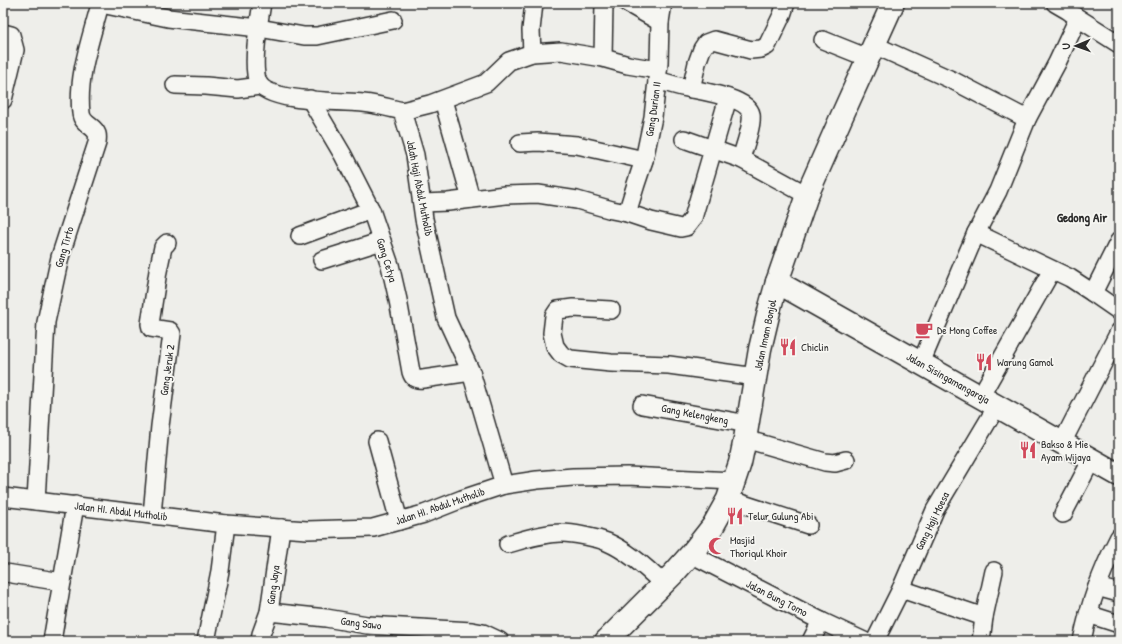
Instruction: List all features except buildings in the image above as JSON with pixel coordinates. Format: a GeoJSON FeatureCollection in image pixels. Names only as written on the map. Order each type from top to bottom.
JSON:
{"type":"FeatureCollection","features":[{"type":"Feature","properties":{"kind":"main road","name":"Jalan Imam Bonjol"},"geometry":{"type":"LineString","coordinates":[[606,641],[674,574],[691,554],[712,526],[731,490],[746,432],[764,334],[777,282],[807,196],[892,3]]}},
{"type":"Feature","properties":{"kind":"main road","name":"Jalan Sisingamangaraja"},"geometry":{"type":"LineString","coordinates":[[777,282],[1119,475]]}},
{"type":"Feature","properties":{"kind":"street"},"geometry":{"type":"LineString","coordinates":[[262,3],[256,75],[260,86],[277,95],[310,100],[364,103],[402,111],[443,100],[486,83],[509,61],[532,53],[561,51],[603,58],[628,65],[691,89],[717,94],[747,106],[751,112],[752,123],[741,159]]}},
{"type":"Feature","properties":{"kind":"street"},"geometry":{"type":"LineString","coordinates":[[532,53],[531,30],[534,3]]}},
{"type":"Feature","properties":{"kind":"street"},"geometry":{"type":"LineString","coordinates":[[603,58],[604,3]]}},
{"type":"Feature","properties":{"kind":"street"},"geometry":{"type":"LineString","coordinates":[[627,3],[660,22]]}},
{"type":"Feature","properties":{"kind":"street","name":"Gang Durian II"},"geometry":{"type":"LineString","coordinates":[[627,213],[644,160],[653,117],[660,22],[663,3]]}},
{"type":"Feature","properties":{"kind":"street"},"geometry":{"type":"LineString","coordinates":[[691,89],[697,63],[706,43],[714,40],[751,50],[761,49],[767,46],[786,3]]}},
{"type":"Feature","properties":{"kind":"street"},"geometry":{"type":"LineString","coordinates":[[1055,3],[1119,44]]}},
{"type":"Feature","properties":{"kind":"street","name":"Gang Tirto"},"geometry":{"type":"LineString","coordinates":[[36,501],[46,322],[60,257],[97,143],[98,135],[85,123],[81,115],[81,106],[82,72],[99,8],[102,4],[168,18],[259,28],[304,36],[317,36],[361,28],[393,20]]}},
{"type":"Feature","properties":{"kind":"street"},"geometry":{"type":"LineString","coordinates":[[921,363],[976,233],[998,191],[1027,119],[1057,63],[1078,18]]}},
{"type":"Feature","properties":{"kind":"street"},"geometry":{"type":"LineString","coordinates":[[3,33],[11,35],[15,50],[3,100]]}},
{"type":"Feature","properties":{"kind":"street"},"geometry":{"type":"LineString","coordinates":[[823,40],[871,51],[954,81],[1027,119]]}},
{"type":"Feature","properties":{"kind":"street"},"geometry":{"type":"LineString","coordinates":[[175,85],[238,89],[260,86]]}},
{"type":"Feature","properties":{"kind":"street"},"geometry":{"type":"LineString","coordinates":[[422,203],[471,200],[505,195],[538,194],[577,200],[651,221],[681,228],[686,227],[693,218],[728,98]]}},
{"type":"Feature","properties":{"kind":"street","name":"Gang Cetya"},"geometry":{"type":"LineString","coordinates":[[310,100],[343,155],[371,210],[390,265],[413,377],[416,380],[471,372]]}},
{"type":"Feature","properties":{"kind":"street"},"geometry":{"type":"LineString","coordinates":[[443,100],[471,200]]}},
{"type":"Feature","properties":{"kind":"street","name":"Jalah Haji Abdul Mutholib"},"geometry":{"type":"LineString","coordinates":[[402,111],[416,155],[424,219],[446,318],[471,372],[504,485]]}},
{"type":"Feature","properties":{"kind":"street"},"geometry":{"type":"LineString","coordinates":[[684,139],[741,159],[807,196]]}},
{"type":"Feature","properties":{"kind":"street"},"geometry":{"type":"LineString","coordinates":[[520,143],[538,142],[577,145],[644,160]]}},
{"type":"Feature","properties":{"kind":"street"},"geometry":{"type":"LineString","coordinates":[[300,236],[371,210]]}},
{"type":"Feature","properties":{"kind":"street"},"geometry":{"type":"LineString","coordinates":[[976,233],[1070,278],[1119,311]]}},
{"type":"Feature","properties":{"kind":"street"},"geometry":{"type":"LineString","coordinates":[[1093,293],[1119,240]]}},
{"type":"Feature","properties":{"kind":"street"},"geometry":{"type":"LineString","coordinates":[[322,260],[382,241]]}},
{"type":"Feature","properties":{"kind":"street","name":"Gang Jeruk 2"},"geometry":{"type":"LineString","coordinates":[[152,515],[160,426],[172,334],[170,332],[151,328],[150,324],[163,247],[167,243]]}},
{"type":"Feature","properties":{"kind":"street","name":"Gang Haji Moesa"},"geometry":{"type":"LineString","coordinates":[[875,641],[901,589],[935,510],[1052,270]]}},
{"type":"Feature","properties":{"kind":"street"},"geometry":{"type":"LineString","coordinates":[[611,310],[573,308],[558,310],[554,316],[552,333],[555,346],[561,354],[570,359],[611,363],[669,365],[756,377]]}},
{"type":"Feature","properties":{"kind":"street"},"geometry":{"type":"LineString","coordinates":[[1062,443],[1119,332]]}},
{"type":"Feature","properties":{"kind":"street","name":"Gang Kelengkeng"},"geometry":{"type":"LineString","coordinates":[[642,405],[746,432],[825,462],[835,463],[846,460]]}},
{"type":"Feature","properties":{"kind":"street"},"geometry":{"type":"LineString","coordinates":[[378,441],[399,521]]}},
{"type":"Feature","properties":{"kind":"street"},"geometry":{"type":"LineString","coordinates":[[1063,514],[1092,459]]}},
{"type":"Feature","properties":{"kind":"street","name":"Jalan HI. Abdul Mutholib"},"geometry":{"type":"LineString","coordinates":[[3,497],[226,524],[307,530],[373,528],[424,514],[504,485],[537,480],[603,476],[662,477],[731,490],[808,525]]}},
{"type":"Feature","properties":{"kind":"street"},"geometry":{"type":"LineString","coordinates":[[52,641],[75,505]]}},
{"type":"Feature","properties":{"kind":"street"},"geometry":{"type":"LineString","coordinates":[[206,641],[220,571],[226,524]]}},
{"type":"Feature","properties":{"kind":"street","name":"Gang Jaya"},"geometry":{"type":"LineString","coordinates":[[260,641],[269,612],[281,528]]}},
{"type":"Feature","properties":{"kind":"street"},"geometry":{"type":"LineString","coordinates":[[508,544],[562,533],[606,541],[650,570],[663,584]]}},
{"type":"Feature","properties":{"kind":"street"},"geometry":{"type":"LineString","coordinates":[[1082,641],[1088,614],[1097,587],[1119,537]]}},
{"type":"Feature","properties":{"kind":"street","name":"Jalan Bung Tomo"},"geometry":{"type":"LineString","coordinates":[[691,554],[821,621],[864,641]]}},
{"type":"Feature","properties":{"kind":"street"},"geometry":{"type":"LineString","coordinates":[[982,641],[984,617],[994,571]]}},
{"type":"Feature","properties":{"kind":"street"},"geometry":{"type":"LineString","coordinates":[[6,573],[62,582]]}},
{"type":"Feature","properties":{"kind":"street"},"geometry":{"type":"LineString","coordinates":[[1097,587],[1119,593]]}},
{"type":"Feature","properties":{"kind":"street"},"geometry":{"type":"LineString","coordinates":[[901,589],[984,617]]}},
{"type":"Feature","properties":{"kind":"street","name":"Gang Sawo"},"geometry":{"type":"LineString","coordinates":[[269,612],[326,618],[367,625],[472,631],[483,633],[500,641]]}},
{"type":"Feature","properties":{"kind":"street"},"geometry":{"type":"LineString","coordinates":[[1088,614],[1119,624]]}},
{"type":"Feature","properties":{"kind":"street"},"geometry":{"type":"LineString","coordinates":[[811,641],[821,621]]}},
{"type":"Feature","properties":{"kind":"place","name":"De Mong Coffee"},"geometry":{"type":"Point","coordinates":[924,330]}},
{"type":"Feature","properties":{"kind":"place","name":"Chiclin"},"geometry":{"type":"Point","coordinates":[788,347]}},
{"type":"Feature","properties":{"kind":"place","name":"Warung Gamol"},"geometry":{"type":"Point","coordinates":[984,362]}},
{"type":"Feature","properties":{"kind":"place","name":"Bakso & Mie Ayam Wijaya"},"geometry":{"type":"Point","coordinates":[1028,450]}},
{"type":"Feature","properties":{"kind":"place","name":"Telur Gulung Abi"},"geometry":{"type":"Point","coordinates":[735,516]}},
{"type":"Feature","properties":{"kind":"place","name":"Masjid Thoriqul Khoir"},"geometry":{"type":"Point","coordinates":[717,546]}},
{"type":"Feature","properties":{"kind":"district","name":"Gedong Air"},"geometry":{"type":"Point","coordinates":[1082,217]}}]}
